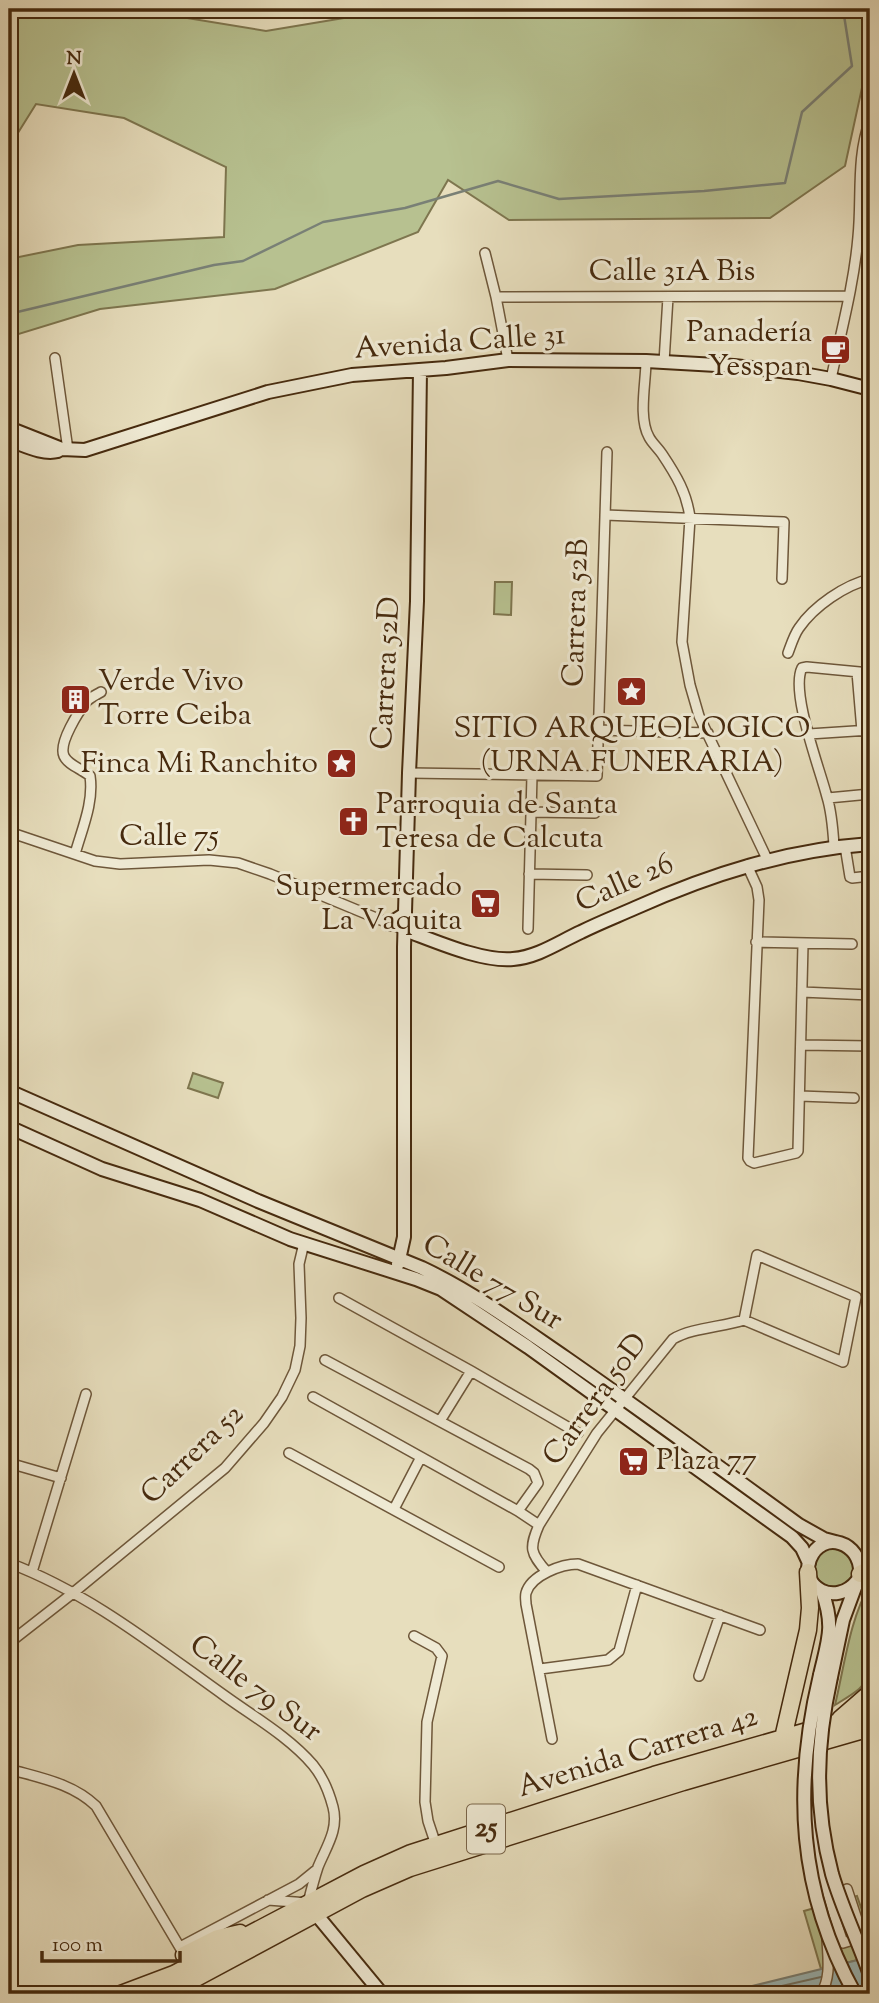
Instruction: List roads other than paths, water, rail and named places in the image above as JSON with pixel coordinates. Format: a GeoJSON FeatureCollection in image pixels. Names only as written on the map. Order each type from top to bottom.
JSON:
{"type":"FeatureCollection","features":[{"type":"Feature","properties":{"kind":"highway"},"geometry":{"type":"LineString","coordinates":[[783,1738],[808,1630],[808,1567]]}},
{"type":"Feature","properties":{"kind":"highway"},"geometry":{"type":"LineString","coordinates":[[834,1724],[870,1693]]}},
{"type":"Feature","properties":{"kind":"highway","name":"Avenida Carrera 42"},"geometry":{"type":"LineString","coordinates":[[161,1994],[258,1945],[377,1868],[436,1845],[665,1772],[870,1713]]}},
{"type":"Feature","properties":{"kind":"highway","name":"Avenida Carrera 42"},"geometry":{"type":"LineString","coordinates":[[121,1994],[153,1983],[185,1956],[207,1956],[260,1928],[429,1861],[683,1782],[870,1728]]}},
{"type":"Feature","properties":{"kind":"highway"},"geometry":{"type":"LineString","coordinates":[[185,1956],[218,1938],[260,1928]]}},
{"type":"Feature","properties":{"kind":"highway"},"geometry":{"type":"LineString","coordinates":[[207,1956],[258,1945]]}},
{"type":"Feature","properties":{"kind":"street"},"geometry":{"type":"LineString","coordinates":[[831,379],[858,237],[861,155],[870,120]]}},
{"type":"Feature","properties":{"kind":"street"},"geometry":{"type":"LineString","coordinates":[[485,253],[508,360]]}},
{"type":"Feature","properties":{"kind":"street","name":"Calle 31A Bis"},"geometry":{"type":"LineString","coordinates":[[496,297],[848,296]]}},
{"type":"Feature","properties":{"kind":"street"},"geometry":{"type":"LineString","coordinates":[[664,362],[668,297]]}},
{"type":"Feature","properties":{"kind":"street"},"geometry":{"type":"LineString","coordinates":[[9,428],[65,450],[55,358]]}},
{"type":"Feature","properties":{"kind":"street","name":"Avenida Calle 31"},"geometry":{"type":"LineString","coordinates":[[9,440],[50,453],[85,450],[268,392],[352,375],[508,360],[646,361],[734,366],[798,373],[870,389]]}},
{"type":"Feature","properties":{"kind":"street"},"geometry":{"type":"LineString","coordinates":[[646,361],[643,415],[645,428],[648,437],[677,476],[688,500],[690,518],[682,642],[690,685],[699,716],[768,861]]}},
{"type":"Feature","properties":{"kind":"street","name":"Carrera 52D"},"geometry":{"type":"LineString","coordinates":[[396,1272],[404,1230],[404,947],[417,601],[420,370]]}},
{"type":"Feature","properties":{"kind":"street","name":"Carrera 52B"},"geometry":{"type":"LineString","coordinates":[[532,775],[597,776],[607,452]]}},
{"type":"Feature","properties":{"kind":"street"},"geometry":{"type":"LineString","coordinates":[[605,514],[784,522],[782,579]]}},
{"type":"Feature","properties":{"kind":"street"},"geometry":{"type":"LineString","coordinates":[[788,653],[798,628],[815,611],[845,588],[870,579]]}},
{"type":"Feature","properties":{"kind":"street"},"geometry":{"type":"LineString","coordinates":[[870,673],[807,667],[800,672],[799,685],[806,726],[849,875],[852,878],[870,876]]}},
{"type":"Feature","properties":{"kind":"street"},"geometry":{"type":"LineString","coordinates":[[809,734],[866,731],[857,672]]}},
{"type":"Feature","properties":{"kind":"street"},"geometry":{"type":"LineString","coordinates":[[75,854],[92,788],[90,776],[69,762],[62,748],[68,731],[89,700],[101,692]]}},
{"type":"Feature","properties":{"kind":"street"},"geometry":{"type":"LineString","coordinates":[[598,730],[708,733]]}},
{"type":"Feature","properties":{"kind":"street"},"geometry":{"type":"LineString","coordinates":[[409,773],[532,775],[528,929]]}},
{"type":"Feature","properties":{"kind":"street"},"geometry":{"type":"LineString","coordinates":[[828,798],[870,794]]}},
{"type":"Feature","properties":{"kind":"street"},"geometry":{"type":"LineString","coordinates":[[531,811],[595,813]]}},
{"type":"Feature","properties":{"kind":"street","name":"Calle 75"},"geometry":{"type":"LineString","coordinates":[[9,832],[95,861],[120,864],[209,860],[238,863],[405,930]]}},
{"type":"Feature","properties":{"kind":"street","name":"Calle 26"},"geometry":{"type":"LineString","coordinates":[[405,930],[490,958],[533,956],[686,885],[747,865],[839,846],[870,844]]}},
{"type":"Feature","properties":{"kind":"street"},"geometry":{"type":"LineString","coordinates":[[747,865],[759,894],[748,1157],[754,1163],[796,1153],[798,1150],[803,944]]}},
{"type":"Feature","properties":{"kind":"street"},"geometry":{"type":"LineString","coordinates":[[529,874],[587,875]]}},
{"type":"Feature","properties":{"kind":"street"},"geometry":{"type":"LineString","coordinates":[[389,924],[405,914]]}},
{"type":"Feature","properties":{"kind":"street"},"geometry":{"type":"LineString","coordinates":[[404,947],[421,936]]}},
{"type":"Feature","properties":{"kind":"street"},"geometry":{"type":"LineString","coordinates":[[757,942],[852,944]]}},
{"type":"Feature","properties":{"kind":"street"},"geometry":{"type":"LineString","coordinates":[[802,992],[870,995]]}},
{"type":"Feature","properties":{"kind":"street"},"geometry":{"type":"LineString","coordinates":[[801,1045],[870,1046]]}},
{"type":"Feature","properties":{"kind":"street","name":"Calle 77 Sur"},"geometry":{"type":"LineString","coordinates":[[9,1091],[456,1285],[506,1317],[792,1537],[802,1548],[808,1567]]}},
{"type":"Feature","properties":{"kind":"street"},"geometry":{"type":"LineString","coordinates":[[800,1096],[854,1098]]}},
{"type":"Feature","properties":{"kind":"street","name":"Calle 77 Sur"},"geometry":{"type":"LineString","coordinates":[[9,1127],[102,1169],[200,1200],[304,1243],[441,1289],[620,1404],[800,1525],[824,1539],[839,1543]]}},
{"type":"Feature","properties":{"kind":"street","name":"Carrera 52"},"geometry":{"type":"LineString","coordinates":[[9,1643],[225,1468],[264,1423],[295,1370],[302,1318],[299,1264],[304,1243]]}},
{"type":"Feature","properties":{"kind":"street"},"geometry":{"type":"LineString","coordinates":[[757,1255],[856,1297],[843,1362],[744,1320],[757,1255]]}},
{"type":"Feature","properties":{"kind":"street"},"geometry":{"type":"LineString","coordinates":[[339,1298],[578,1433]]}},
{"type":"Feature","properties":{"kind":"street","name":"Carrera 50D"},"geometry":{"type":"LineString","coordinates":[[547,1572],[535,1558],[531,1549],[532,1540],[597,1433],[673,1339],[683,1333],[744,1320]]}},
{"type":"Feature","properties":{"kind":"street"},"geometry":{"type":"LineString","coordinates":[[325,1360],[534,1472],[538,1483],[536,1488],[518,1511]]}},
{"type":"Feature","properties":{"kind":"street"},"geometry":{"type":"LineString","coordinates":[[440,1421],[471,1371]]}},
{"type":"Feature","properties":{"kind":"street"},"geometry":{"type":"LineString","coordinates":[[32,1572],[86,1394]]}},
{"type":"Feature","properties":{"kind":"street"},"geometry":{"type":"LineString","coordinates":[[313,1397],[539,1525]]}},
{"type":"Feature","properties":{"kind":"street"},"geometry":{"type":"LineString","coordinates":[[289,1453],[499,1567]]}},
{"type":"Feature","properties":{"kind":"street"},"geometry":{"type":"LineString","coordinates":[[394,1508],[421,1457]]}},
{"type":"Feature","properties":{"kind":"street"},"geometry":{"type":"LineString","coordinates":[[9,1463],[61,1478]]}},
{"type":"Feature","properties":{"kind":"street"},"geometry":{"type":"LineString","coordinates":[[855,1994],[834,1950],[816,1897],[807,1856],[803,1800],[811,1714],[843,1620],[862,1574],[854,1552],[839,1543],[831,1542],[816,1549],[808,1567],[816,1586],[830,1594],[845,1592],[862,1574]]}},
{"type":"Feature","properties":{"kind":"street"},"geometry":{"type":"LineString","coordinates":[[854,1552],[870,1553]]}},
{"type":"Feature","properties":{"kind":"street","name":"Calle 79 Sur"},"geometry":{"type":"LineString","coordinates":[[9,1563],[73,1593],[119,1621],[283,1738],[313,1765],[327,1786],[335,1823],[318,1867],[312,1908]]}},
{"type":"Feature","properties":{"kind":"street"},"geometry":{"type":"LineString","coordinates":[[552,1739],[526,1593],[530,1586],[547,1572],[561,1566],[578,1564],[760,1630]]}},
{"type":"Feature","properties":{"kind":"street"},"geometry":{"type":"LineString","coordinates":[[540,1669],[608,1660],[615,1656],[619,1651],[637,1586]]}},
{"type":"Feature","properties":{"kind":"street"},"geometry":{"type":"LineString","coordinates":[[822,1591],[829,1610],[830,1625],[818,1761],[821,1817],[832,1873],[870,1975]]}},
{"type":"Feature","properties":{"kind":"street"},"geometry":{"type":"LineString","coordinates":[[699,1676],[720,1615]]}},
{"type":"Feature","properties":{"kind":"street"},"geometry":{"type":"LineString","coordinates":[[414,1636],[436,1648],[442,1656],[427,1722],[425,1802],[436,1845]]}},
{"type":"Feature","properties":{"kind":"street"},"geometry":{"type":"LineString","coordinates":[[811,1746],[810,1785],[821,1871],[843,1943],[863,1937]]}},
{"type":"Feature","properties":{"kind":"street"},"geometry":{"type":"LineString","coordinates":[[9,1769],[68,1786],[96,1805],[185,1956],[268,1900],[305,1880],[318,1867]]}},
{"type":"Feature","properties":{"kind":"street"},"geometry":{"type":"LineString","coordinates":[[847,1889],[870,1959]]}},
{"type":"Feature","properties":{"kind":"street"},"geometry":{"type":"LineString","coordinates":[[268,1900],[312,1908],[382,1994]]}},
{"type":"Feature","properties":{"kind":"street"},"geometry":{"type":"LineString","coordinates":[[821,1994],[827,1984],[828,1975],[826,1928]]}},
{"type":"Feature","properties":{"kind":"water"},"geometry":{"type":"Polygon","coordinates":[[[870,1957],[868,1988],[840,1994],[720,1994],[870,1957]]]}},
{"type":"Feature","properties":{"kind":"waterway"},"geometry":{"type":"LineString","coordinates":[[9,314],[214,265],[243,261],[323,222],[405,208],[498,181],[559,199],[704,191],[785,183],[802,112],[852,66],[843,9]]}},
{"type":"Feature","properties":{"kind":"place","name":"Panadería Yesspan"},"geometry":{"type":"Point","coordinates":[835,350]}},
{"type":"Feature","properties":{"kind":"place","name":"SITIO ARQUEOLOGICO (URNA FUNERARIA)"},"geometry":{"type":"Point","coordinates":[632,691]}},
{"type":"Feature","properties":{"kind":"place","name":"Verde Vivo Torre Ceiba"},"geometry":{"type":"Point","coordinates":[75,699]}},
{"type":"Feature","properties":{"kind":"place","name":"Finca Mi Ranchito"},"geometry":{"type":"Point","coordinates":[341,764]}},
{"type":"Feature","properties":{"kind":"place","name":"Parroquia de Santa Teresa de Calcuta"},"geometry":{"type":"Point","coordinates":[353,822]}},
{"type":"Feature","properties":{"kind":"place","name":"Supermercado La Vaquita"},"geometry":{"type":"Point","coordinates":[485,904]}},
{"type":"Feature","properties":{"kind":"place","name":"Plaza 77"},"geometry":{"type":"Point","coordinates":[633,1461]}}]}
